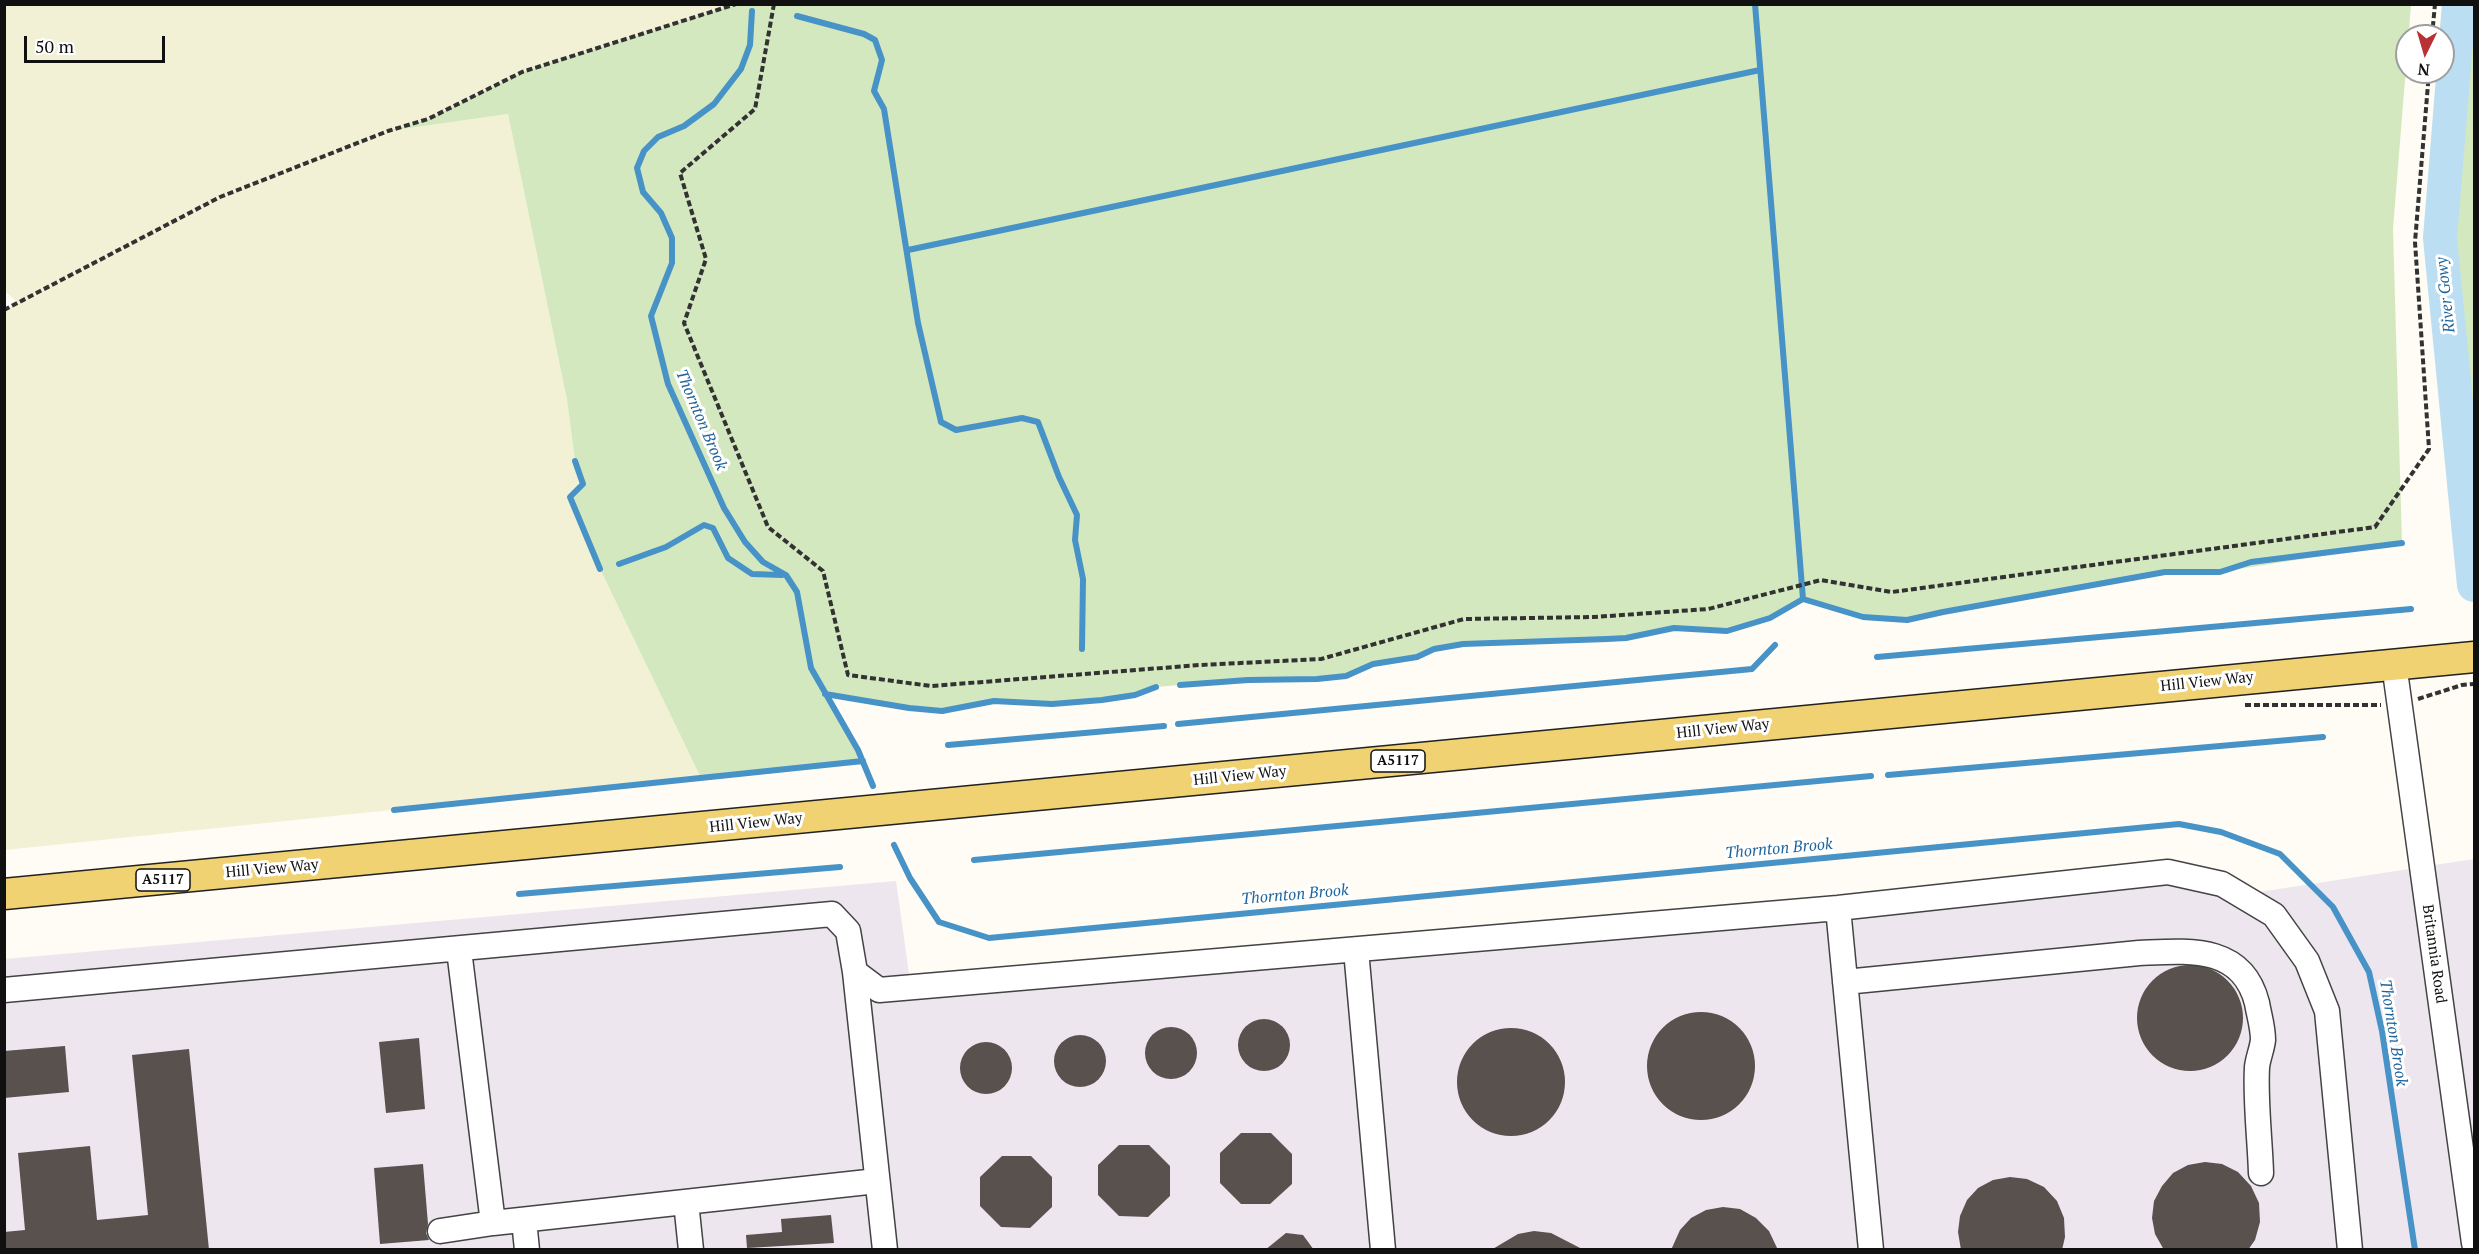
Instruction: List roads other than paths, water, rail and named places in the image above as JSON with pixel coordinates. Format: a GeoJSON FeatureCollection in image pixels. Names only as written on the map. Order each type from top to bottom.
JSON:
{"type":"FeatureCollection","features":[{"type":"Feature","properties":{"kind":"main road","name":"Hill View Way"},"geometry":{"type":"LineString","coordinates":[[4,894],[2475,657]]}},
{"type":"Feature","properties":{"kind":"street","name":"Britannia Road"},"geometry":{"type":"LineString","coordinates":[[2394,664],[2475,1243]]}},
{"type":"Feature","properties":{"kind":"street"},"geometry":{"type":"LineString","coordinates":[[855,972],[879,990],[1838,908],[2168,872],[2222,884],[2274,915],[2307,961],[2327,1011],[2350,1250]]}},
{"type":"Feature","properties":{"kind":"street"},"geometry":{"type":"LineString","coordinates":[[1838,908],[1871,1250]]}},
{"type":"Feature","properties":{"kind":"street"},"geometry":{"type":"LineString","coordinates":[[4,990],[832,914],[848,931],[855,972],[885,1250]]}},
{"type":"Feature","properties":{"kind":"street"},"geometry":{"type":"LineString","coordinates":[[459,950],[493,1223]]}},
{"type":"Feature","properties":{"kind":"street"},"geometry":{"type":"LineString","coordinates":[[1356,950],[1383,1250]]}},
{"type":"Feature","properties":{"kind":"street"},"geometry":{"type":"LineString","coordinates":[[1845,982],[2139,953],[2188,951],[2212,954],[2238,967],[2254,993],[2262,1028],[2263,1041],[2257,1067],[2261,1173]]}},
{"type":"Feature","properties":{"kind":"street"},"geometry":{"type":"LineString","coordinates":[[440,1231],[493,1223],[878,1181]]}},
{"type":"Feature","properties":{"kind":"street"},"geometry":{"type":"LineString","coordinates":[[686,1202],[691,1250]]}},
{"type":"Feature","properties":{"kind":"street"},"geometry":{"type":"LineString","coordinates":[[524,1220],[527,1250]]}},
{"type":"Feature","properties":{"kind":"waterway"},"geometry":{"type":"LineString","coordinates":[[1180,685],[1346,676],[1373,664],[1417,657],[1434,649],[1463,644],[1626,638],[1674,628],[1727,631],[1770,618],[1803,599],[1755,4]]}},
{"type":"Feature","properties":{"kind":"waterway","name":"River Gowy"},"geometry":{"type":"LineString","coordinates":[[2459,4],[2440,238],[2474,585]]}},
{"type":"Feature","properties":{"kind":"waterway","name":"Thornton Brook"},"geometry":{"type":"LineString","coordinates":[[752,11],[750,45],[741,69],[714,104],[684,126],[658,137],[644,151],[637,168],[643,192],[661,213],[672,238],[672,263],[651,316],[668,384],[724,508],[745,542],[763,562],[786,575],[797,592],[811,668],[858,750],[873,786]]}},
{"type":"Feature","properties":{"kind":"waterway"},"geometry":{"type":"LineString","coordinates":[[797,16],[864,34],[875,40],[882,60],[874,91],[884,109],[918,323],[941,422],[956,430],[1022,418],[1038,422],[1059,477],[1077,515],[1075,540],[1083,579],[1082,649]]}},
{"type":"Feature","properties":{"kind":"waterway"},"geometry":{"type":"LineString","coordinates":[[908,250],[1760,70]]}},
{"type":"Feature","properties":{"kind":"waterway"},"geometry":{"type":"LineString","coordinates":[[575,461],[583,484],[570,497],[600,569]]}},
{"type":"Feature","properties":{"kind":"waterway"},"geometry":{"type":"LineString","coordinates":[[619,564],[666,547],[704,525],[713,528],[728,558],[752,574],[782,575]]}},
{"type":"Feature","properties":{"kind":"waterway","name":"River Gowy"},"geometry":{"type":"LineString","coordinates":[[2469,540],[2474,540]]}},
{"type":"Feature","properties":{"kind":"waterway"},"geometry":{"type":"LineString","coordinates":[[1803,599],[1863,617],[1907,620],[2165,572],[2220,572],[2251,562],[2402,543]]}},
{"type":"Feature","properties":{"kind":"waterway"},"geometry":{"type":"LineString","coordinates":[[1877,657],[2411,609]]}},
{"type":"Feature","properties":{"kind":"waterway"},"geometry":{"type":"LineString","coordinates":[[1178,724],[1752,669],[1775,645]]}},
{"type":"Feature","properties":{"kind":"waterway"},"geometry":{"type":"LineString","coordinates":[[825,694],[942,711],[994,701],[1052,704],[1102,700],[1135,695],[1156,687]]}},
{"type":"Feature","properties":{"kind":"waterway"},"geometry":{"type":"LineString","coordinates":[[948,745],[1164,726]]}},
{"type":"Feature","properties":{"kind":"waterway"},"geometry":{"type":"LineString","coordinates":[[1888,775],[2323,737]]}},
{"type":"Feature","properties":{"kind":"waterway"},"geometry":{"type":"LineString","coordinates":[[394,810],[863,761]]}},
{"type":"Feature","properties":{"kind":"waterway"},"geometry":{"type":"LineString","coordinates":[[974,860],[1871,776]]}},
{"type":"Feature","properties":{"kind":"waterway","name":"Thornton Brook"},"geometry":{"type":"LineString","coordinates":[[894,845],[910,878],[939,922],[989,938],[2179,824],[2221,832],[2280,854],[2333,907],[2369,972],[2382,1031],[2415,1250]]}},
{"type":"Feature","properties":{"kind":"waterway"},"geometry":{"type":"LineString","coordinates":[[519,894],[840,867]]}}]}
